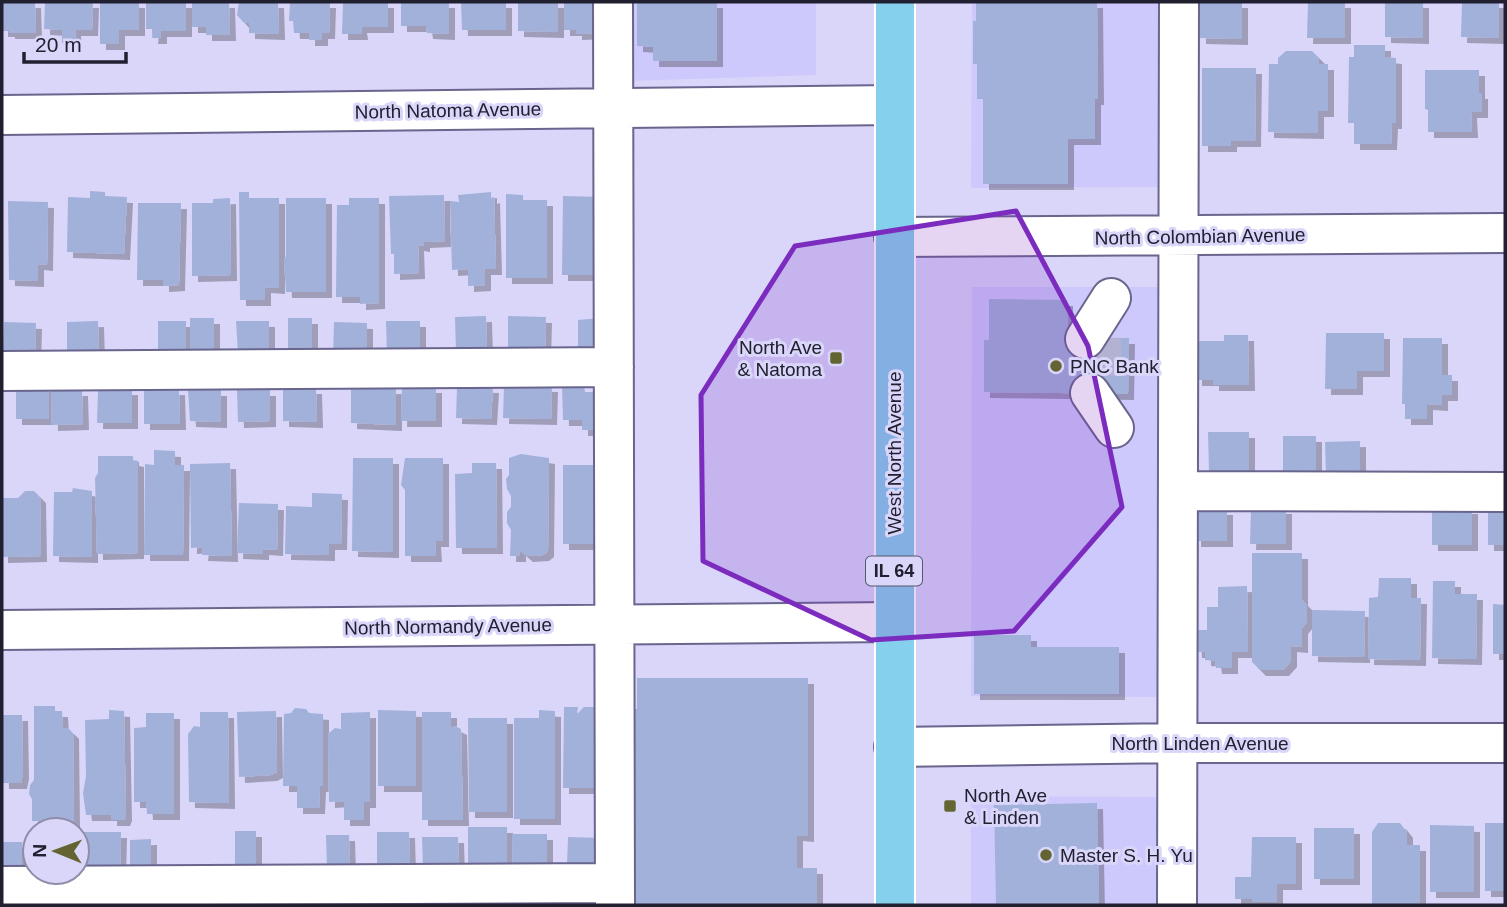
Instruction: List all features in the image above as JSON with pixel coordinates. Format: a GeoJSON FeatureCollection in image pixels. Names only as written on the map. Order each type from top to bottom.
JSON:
{"type":"FeatureCollection","features":[{"type":"Feature","properties":{"kind":"main road","name":"West North Avenue"},"geometry":{"type":"LineString","coordinates":[[895,2],[895,905]]}},
{"type":"Feature","properties":{"kind":"street"},"geometry":{"type":"LineString","coordinates":[[2,886],[615,894],[613,2]]}},
{"type":"Feature","properties":{"kind":"street"},"geometry":{"type":"LineString","coordinates":[[1177,905],[1179,2]]}},
{"type":"Feature","properties":{"kind":"street","name":"North Natoma Avenue"},"geometry":{"type":"LineString","coordinates":[[2,115],[894,105]]}},
{"type":"Feature","properties":{"kind":"street","name":"North Colombian Avenue"},"geometry":{"type":"LineString","coordinates":[[894,237],[1505,233]]}},
{"type":"Feature","properties":{"kind":"street"},"geometry":{"type":"LineString","coordinates":[[1100,338],[1111,298]]}},
{"type":"Feature","properties":{"kind":"street"},"geometry":{"type":"LineString","coordinates":[[2,371],[614,367]]}},
{"type":"Feature","properties":{"kind":"street"},"geometry":{"type":"LineString","coordinates":[[1178,491],[1505,492]]}},
{"type":"Feature","properties":{"kind":"street","name":"North Normandy Avenue"},"geometry":{"type":"LineString","coordinates":[[2,630],[894,622]]}},
{"type":"Feature","properties":{"kind":"street","name":"North Linden Avenue"},"geometry":{"type":"LineString","coordinates":[[894,747],[1178,743],[1505,743]]}},
{"type":"Feature","properties":{"kind":"highlighted area"},"geometry":{"type":"Polygon","coordinates":[[[1016,211],[1088,346],[1122,507],[1014,631],[871,640],[703,561],[701,395],[795,246],[1016,211]]]}},
{"type":"Feature","properties":{"kind":"shaded area"},"geometry":{"type":"Polygon","coordinates":[[[626,2],[816,2],[816,75],[627,81],[626,2]]]}},
{"type":"Feature","properties":{"kind":"shaded area"},"geometry":{"type":"Polygon","coordinates":[[[972,2],[1168,2],[1168,187],[971,188],[972,2]]]}},
{"type":"Feature","properties":{"kind":"shaded area"},"geometry":{"type":"Polygon","coordinates":[[[972,287],[1169,287],[1167,697],[971,696],[972,287]]]}},
{"type":"Feature","properties":{"kind":"shaded area"},"geometry":{"type":"Polygon","coordinates":[[[971,796],[1168,797],[1168,905],[971,905],[971,796]]]}},
{"type":"Feature","properties":{"kind":"building"},"geometry":{"type":"Polygon","coordinates":[[[2,2],[35,2],[36,33],[2,31],[2,2]]]}},
{"type":"Feature","properties":{"kind":"building"},"geometry":{"type":"Polygon","coordinates":[[[45,2],[93,2],[92,30],[75,30],[76,43],[62,43],[62,30],[44,29],[45,2]]]}},
{"type":"Feature","properties":{"kind":"building"},"geometry":{"type":"Polygon","coordinates":[[[100,2],[139,2],[139,30],[119,30],[119,44],[100,44],[100,2]]]}},
{"type":"Feature","properties":{"kind":"building"},"geometry":{"type":"Polygon","coordinates":[[[146,2],[186,2],[186,31],[161,31],[161,38],[152,38],[153,29],[146,29],[146,2]]]}},
{"type":"Feature","properties":{"kind":"building"},"geometry":{"type":"Polygon","coordinates":[[[192,2],[229,2],[230,35],[206,35],[206,27],[192,27],[192,2]]]}},
{"type":"Feature","properties":{"kind":"building"},"geometry":{"type":"Polygon","coordinates":[[[239,2],[278,2],[279,34],[249,33],[249,23],[244,23],[237,15],[239,2]]]}},
{"type":"Feature","properties":{"kind":"building"},"geometry":{"type":"Polygon","coordinates":[[[290,2],[330,2],[329,33],[322,33],[322,40],[309,40],[309,33],[294,33],[293,21],[289,21],[290,2]]]}},
{"type":"Feature","properties":{"kind":"building"},"geometry":{"type":"Polygon","coordinates":[[[343,2],[388,2],[388,27],[361,27],[362,34],[342,34],[343,2]]]}},
{"type":"Feature","properties":{"kind":"building"},"geometry":{"type":"Polygon","coordinates":[[[401,2],[449,2],[449,34],[427,33],[426,26],[401,26],[401,2]]]}},
{"type":"Feature","properties":{"kind":"building"},"geometry":{"type":"Polygon","coordinates":[[[461,2],[506,2],[506,30],[462,30],[461,2]]]}},
{"type":"Feature","properties":{"kind":"building"},"geometry":{"type":"Polygon","coordinates":[[[518,2],[558,2],[558,32],[518,31],[518,2]]]}},
{"type":"Feature","properties":{"kind":"building"},"geometry":{"type":"Polygon","coordinates":[[[564,2],[602,2],[603,33],[576,34],[576,30],[564,30],[564,2]]]}},
{"type":"Feature","properties":{"kind":"building"},"geometry":{"type":"Polygon","coordinates":[[[637,2],[717,2],[717,61],[653,61],[653,47],[637,46],[637,2]]]}},
{"type":"Feature","properties":{"kind":"building"},"geometry":{"type":"Polygon","coordinates":[[[976,2],[1097,2],[1098,99],[1095,99],[1095,139],[1068,139],[1068,184],[983,184],[983,99],[977,99],[977,64],[973,64],[976,2]]]}},
{"type":"Feature","properties":{"kind":"building"},"geometry":{"type":"Polygon","coordinates":[[[1200,2],[1242,2],[1242,39],[1200,38],[1200,2]]]}},
{"type":"Feature","properties":{"kind":"building"},"geometry":{"type":"Polygon","coordinates":[[[1308,2],[1345,2],[1345,38],[1307,38],[1308,2]]]}},
{"type":"Feature","properties":{"kind":"building"},"geometry":{"type":"Polygon","coordinates":[[[1385,2],[1423,2],[1423,38],[1385,37],[1385,2]]]}},
{"type":"Feature","properties":{"kind":"building"},"geometry":{"type":"Polygon","coordinates":[[[1462,2],[1499,2],[1499,38],[1461,37],[1462,2]]]}},
{"type":"Feature","properties":{"kind":"building"},"geometry":{"type":"Polygon","coordinates":[[[1354,45],[1385,45],[1385,57],[1396,58],[1396,123],[1392,123],[1391,144],[1354,144],[1354,123],[1348,123],[1349,57],[1354,57],[1354,45]]]}},
{"type":"Feature","properties":{"kind":"building"},"geometry":{"type":"Polygon","coordinates":[[[1286,51],[1312,51],[1319,58],[1319,64],[1328,64],[1328,111],[1318,111],[1318,133],[1268,132],[1269,64],[1278,64],[1278,58],[1286,51]]]}},
{"type":"Feature","properties":{"kind":"building"},"geometry":{"type":"Polygon","coordinates":[[[1202,68],[1256,68],[1255,141],[1231,141],[1231,146],[1202,146],[1202,68]]]}},
{"type":"Feature","properties":{"kind":"building"},"geometry":{"type":"Polygon","coordinates":[[[1425,70],[1479,70],[1482,112],[1471,112],[1472,132],[1428,132],[1425,70]]]}},
{"type":"Feature","properties":{"kind":"building"},"geometry":{"type":"Polygon","coordinates":[[[90,191],[105,192],[105,196],[127,197],[124,254],[67,252],[68,197],[90,198],[90,191]]]}},
{"type":"Feature","properties":{"kind":"building"},"geometry":{"type":"Polygon","coordinates":[[[239,192],[249,192],[249,198],[279,198],[279,288],[265,287],[265,300],[240,300],[239,192]]]}},
{"type":"Feature","properties":{"kind":"building"},"geometry":{"type":"Polygon","coordinates":[[[491,192],[491,198],[494,197],[496,269],[485,269],[485,285],[468,286],[468,269],[452,270],[450,201],[459,202],[458,195],[491,192]]]}},
{"type":"Feature","properties":{"kind":"building"},"geometry":{"type":"Polygon","coordinates":[[[506,194],[523,195],[523,200],[547,200],[547,278],[506,278],[506,194]]]}},
{"type":"Feature","properties":{"kind":"building"},"geometry":{"type":"Polygon","coordinates":[[[444,195],[445,241],[418,245],[419,273],[394,274],[389,196],[444,195]]]}},
{"type":"Feature","properties":{"kind":"building"},"geometry":{"type":"Polygon","coordinates":[[[563,196],[603,197],[603,275],[562,275],[563,196]]]}},
{"type":"Feature","properties":{"kind":"building"},"geometry":{"type":"Polygon","coordinates":[[[230,198],[231,275],[192,276],[192,203],[213,203],[213,199],[230,198]]]}},
{"type":"Feature","properties":{"kind":"building"},"geometry":{"type":"Polygon","coordinates":[[[286,198],[326,198],[326,292],[286,292],[286,198]]]}},
{"type":"Feature","properties":{"kind":"building"},"geometry":{"type":"Polygon","coordinates":[[[349,198],[379,198],[379,303],[360,304],[360,297],[336,297],[337,205],[349,205],[349,198]]]}},
{"type":"Feature","properties":{"kind":"building"},"geometry":{"type":"Polygon","coordinates":[[[8,201],[48,202],[47,265],[38,264],[38,281],[9,280],[8,201]]]}},
{"type":"Feature","properties":{"kind":"building"},"geometry":{"type":"Polygon","coordinates":[[[138,203],[181,203],[179,285],[163,286],[163,280],[137,280],[138,203]]]}},
{"type":"Feature","properties":{"kind":"building","name":"PNC Bank"},"geometry":{"type":"Polygon","coordinates":[[[989,299],[1067,300],[1068,339],[1129,338],[1128,394],[984,392],[984,340],[989,340],[989,299]]]}},
{"type":"Feature","properties":{"kind":"building"},"geometry":{"type":"Polygon","coordinates":[[[486,316],[487,351],[456,352],[455,317],[486,316]]]}},
{"type":"Feature","properties":{"kind":"building"},"geometry":{"type":"Polygon","coordinates":[[[508,316],[546,317],[545,354],[508,353],[508,316]]]}},
{"type":"Feature","properties":{"kind":"building"},"geometry":{"type":"Polygon","coordinates":[[[190,318],[214,318],[214,355],[190,355],[190,318]]]}},
{"type":"Feature","properties":{"kind":"building"},"geometry":{"type":"Polygon","coordinates":[[[288,318],[312,318],[312,355],[288,355],[288,318]]]}},
{"type":"Feature","properties":{"kind":"building"},"geometry":{"type":"Polygon","coordinates":[[[601,318],[601,353],[578,353],[578,320],[601,318]]]}},
{"type":"Feature","properties":{"kind":"building"},"geometry":{"type":"Polygon","coordinates":[[[98,321],[99,356],[67,356],[67,322],[98,321]]]}},
{"type":"Feature","properties":{"kind":"building"},"geometry":{"type":"Polygon","coordinates":[[[158,321],[186,321],[186,356],[158,356],[158,321]]]}},
{"type":"Feature","properties":{"kind":"building"},"geometry":{"type":"Polygon","coordinates":[[[236,321],[269,321],[269,353],[238,353],[236,321]]]}},
{"type":"Feature","properties":{"kind":"building"},"geometry":{"type":"Polygon","coordinates":[[[386,321],[420,321],[420,354],[387,354],[386,321]]]}},
{"type":"Feature","properties":{"kind":"building"},"geometry":{"type":"Polygon","coordinates":[[[4,322],[36,323],[35,358],[3,357],[4,322]]]}},
{"type":"Feature","properties":{"kind":"building"},"geometry":{"type":"Polygon","coordinates":[[[334,322],[367,323],[367,356],[333,355],[334,322]]]}},
{"type":"Feature","properties":{"kind":"building"},"geometry":{"type":"Polygon","coordinates":[[[1326,333],[1384,333],[1384,371],[1357,371],[1357,389],[1325,389],[1326,333]]]}},
{"type":"Feature","properties":{"kind":"building"},"geometry":{"type":"Polygon","coordinates":[[[1224,335],[1248,335],[1249,385],[1213,385],[1213,380],[1196,380],[1196,341],[1224,341],[1224,335]]]}},
{"type":"Feature","properties":{"kind":"building"},"geometry":{"type":"Polygon","coordinates":[[[1403,338],[1442,338],[1442,375],[1452,375],[1452,395],[1442,395],[1442,405],[1427,404],[1427,419],[1405,419],[1405,404],[1402,404],[1403,338]]]}},
{"type":"Feature","properties":{"kind":"building"},"geometry":{"type":"Polygon","coordinates":[[[504,385],[552,386],[551,419],[503,418],[504,385]]]}},
{"type":"Feature","properties":{"kind":"building"},"geometry":{"type":"Polygon","coordinates":[[[16,386],[49,386],[49,419],[16,419],[16,386]]]}},
{"type":"Feature","properties":{"kind":"building"},"geometry":{"type":"Polygon","coordinates":[[[457,386],[493,387],[491,419],[456,418],[457,386]]]}},
{"type":"Feature","properties":{"kind":"building"},"geometry":{"type":"Polygon","coordinates":[[[562,386],[584,386],[585,392],[602,392],[603,430],[582,430],[582,420],[563,420],[562,386]]]}},
{"type":"Feature","properties":{"kind":"building"},"geometry":{"type":"Polygon","coordinates":[[[402,387],[436,387],[436,421],[401,421],[402,387]]]}},
{"type":"Feature","properties":{"kind":"building"},"geometry":{"type":"Polygon","coordinates":[[[283,388],[316,388],[317,422],[283,421],[283,388]]]}},
{"type":"Feature","properties":{"kind":"building"},"geometry":{"type":"Polygon","coordinates":[[[396,388],[396,425],[351,423],[351,389],[396,388]]]}},
{"type":"Feature","properties":{"kind":"building"},"geometry":{"type":"Polygon","coordinates":[[[132,389],[132,423],[97,423],[98,390],[132,389]]]}},
{"type":"Feature","properties":{"kind":"building"},"geometry":{"type":"Polygon","coordinates":[[[179,389],[180,424],[144,424],[144,390],[179,389]]]}},
{"type":"Feature","properties":{"kind":"building"},"geometry":{"type":"Polygon","coordinates":[[[51,390],[82,390],[83,424],[52,425],[51,390]]]}},
{"type":"Feature","properties":{"kind":"building"},"geometry":{"type":"Polygon","coordinates":[[[188,390],[221,390],[221,422],[190,421],[188,390]]]}},
{"type":"Feature","properties":{"kind":"building"},"geometry":{"type":"Polygon","coordinates":[[[237,390],[270,390],[270,421],[238,422],[237,390]]]}},
{"type":"Feature","properties":{"kind":"building"},"geometry":{"type":"Polygon","coordinates":[[[1208,432],[1249,432],[1249,472],[1209,472],[1208,432]]]}},
{"type":"Feature","properties":{"kind":"building"},"geometry":{"type":"Polygon","coordinates":[[[1283,436],[1316,436],[1316,474],[1283,474],[1283,436]]]}},
{"type":"Feature","properties":{"kind":"building"},"geometry":{"type":"Polygon","coordinates":[[[1360,441],[1360,476],[1326,475],[1325,442],[1360,441]]]}},
{"type":"Feature","properties":{"kind":"building"},"geometry":{"type":"Polygon","coordinates":[[[154,450],[175,451],[175,465],[184,465],[183,555],[144,555],[145,464],[154,465],[154,450]]]}},
{"type":"Feature","properties":{"kind":"building"},"geometry":{"type":"Polygon","coordinates":[[[521,454],[549,458],[548,551],[543,555],[527,556],[520,550],[520,556],[510,556],[511,530],[507,523],[507,512],[511,507],[511,496],[506,479],[509,475],[509,458],[521,454]]]}},
{"type":"Feature","properties":{"kind":"building"},"geometry":{"type":"Polygon","coordinates":[[[98,456],[133,456],[133,460],[138,461],[138,553],[97,554],[95,478],[98,473],[98,456]]]}},
{"type":"Feature","properties":{"kind":"building"},"geometry":{"type":"Polygon","coordinates":[[[353,458],[393,458],[393,552],[352,551],[353,458]]]}},
{"type":"Feature","properties":{"kind":"building"},"geometry":{"type":"Polygon","coordinates":[[[405,458],[443,458],[443,541],[435,541],[436,556],[405,556],[405,490],[401,485],[405,458]]]}},
{"type":"Feature","properties":{"kind":"building"},"geometry":{"type":"Polygon","coordinates":[[[230,463],[232,556],[202,555],[203,547],[191,548],[190,464],[230,463]]]}},
{"type":"Feature","properties":{"kind":"building"},"geometry":{"type":"Polygon","coordinates":[[[472,463],[496,463],[497,548],[456,548],[455,474],[472,473],[472,463]]]}},
{"type":"Feature","properties":{"kind":"building"},"geometry":{"type":"Polygon","coordinates":[[[563,465],[604,465],[604,544],[563,544],[563,465]]]}},
{"type":"Feature","properties":{"kind":"building"},"geometry":{"type":"Polygon","coordinates":[[[73,488],[92,491],[92,557],[53,556],[54,492],[72,492],[73,488]]]}},
{"type":"Feature","properties":{"kind":"building"},"geometry":{"type":"Polygon","coordinates":[[[25,491],[34,491],[40,497],[41,556],[2,557],[2,498],[18,498],[25,491]]]}},
{"type":"Feature","properties":{"kind":"building"},"geometry":{"type":"Polygon","coordinates":[[[312,493],[342,494],[341,544],[329,544],[329,555],[285,554],[286,506],[312,507],[312,493]]]}},
{"type":"Feature","properties":{"kind":"building"},"geometry":{"type":"Polygon","coordinates":[[[239,503],[278,504],[277,550],[263,549],[263,554],[237,553],[239,503]]]}},
{"type":"Feature","properties":{"kind":"building"},"geometry":{"type":"Polygon","coordinates":[[[1251,508],[1286,508],[1286,544],[1250,544],[1251,508]]]}},
{"type":"Feature","properties":{"kind":"building"},"geometry":{"type":"Polygon","coordinates":[[[1432,508],[1472,508],[1472,545],[1432,545],[1432,508]]]}},
{"type":"Feature","properties":{"kind":"building"},"geometry":{"type":"Polygon","coordinates":[[[1195,509],[1227,509],[1227,541],[1195,541],[1195,509]]]}},
{"type":"Feature","properties":{"kind":"building"},"geometry":{"type":"Polygon","coordinates":[[[1488,510],[1505,510],[1505,545],[1488,545],[1488,510]]]}},
{"type":"Feature","properties":{"kind":"building"},"geometry":{"type":"Polygon","coordinates":[[[1252,553],[1302,553],[1302,600],[1307,605],[1307,622],[1302,628],[1302,647],[1291,646],[1291,661],[1283,670],[1260,670],[1252,662],[1252,553]]]}},
{"type":"Feature","properties":{"kind":"building"},"geometry":{"type":"Polygon","coordinates":[[[1379,578],[1411,578],[1411,598],[1421,598],[1420,660],[1368,659],[1369,598],[1378,597],[1379,578]]]}},
{"type":"Feature","properties":{"kind":"building"},"geometry":{"type":"Polygon","coordinates":[[[1433,581],[1455,581],[1455,594],[1477,594],[1476,659],[1432,658],[1433,581]]]}},
{"type":"Feature","properties":{"kind":"building"},"geometry":{"type":"Polygon","coordinates":[[[1247,586],[1248,652],[1232,652],[1232,668],[1216,668],[1215,661],[1205,660],[1205,652],[1196,652],[1195,630],[1207,630],[1207,607],[1218,607],[1218,587],[1247,586]]]}},
{"type":"Feature","properties":{"kind":"building"},"geometry":{"type":"Polygon","coordinates":[[[1493,604],[1505,605],[1505,654],[1493,654],[1493,604]]]}},
{"type":"Feature","properties":{"kind":"building"},"geometry":{"type":"Polygon","coordinates":[[[1312,610],[1365,611],[1364,657],[1312,656],[1312,610]]]}},
{"type":"Feature","properties":{"kind":"building"},"geometry":{"type":"Polygon","coordinates":[[[974,635],[1031,635],[1031,647],[1119,647],[1119,694],[974,694],[974,635]]]}},
{"type":"Feature","properties":{"kind":"building"},"geometry":{"type":"Polygon","coordinates":[[[637,678],[808,678],[808,836],[797,835],[797,868],[817,868],[817,905],[630,905],[630,709],[637,709],[637,678]]]}},
{"type":"Feature","properties":{"kind":"building"},"geometry":{"type":"Polygon","coordinates":[[[34,706],[55,706],[55,711],[62,711],[63,728],[68,728],[73,733],[74,816],[32,816],[32,799],[29,794],[34,780],[34,706]]]}},
{"type":"Feature","properties":{"kind":"building"},"geometry":{"type":"Polygon","coordinates":[[[564,707],[578,707],[577,714],[584,707],[599,710],[600,788],[563,788],[564,707]]]}},
{"type":"Feature","properties":{"kind":"building"},"geometry":{"type":"Polygon","coordinates":[[[295,708],[323,714],[323,786],[320,786],[319,808],[297,808],[297,786],[283,786],[284,714],[291,713],[295,708]]]}},
{"type":"Feature","properties":{"kind":"building"},"geometry":{"type":"Polygon","coordinates":[[[109,710],[124,711],[124,820],[111,820],[111,815],[86,815],[83,793],[86,776],[85,720],[109,719],[109,710]]]}},
{"type":"Feature","properties":{"kind":"building"},"geometry":{"type":"Polygon","coordinates":[[[378,710],[416,711],[416,786],[378,786],[378,710]]]}},
{"type":"Feature","properties":{"kind":"building"},"geometry":{"type":"Polygon","coordinates":[[[539,710],[555,711],[555,819],[514,819],[514,718],[539,718],[539,710]]]}},
{"type":"Feature","properties":{"kind":"building"},"geometry":{"type":"Polygon","coordinates":[[[276,711],[277,772],[271,775],[239,777],[237,712],[276,711]]]}},
{"type":"Feature","properties":{"kind":"building"},"geometry":{"type":"Polygon","coordinates":[[[200,712],[228,712],[229,803],[189,802],[188,734],[194,726],[200,727],[200,712]]]}},
{"type":"Feature","properties":{"kind":"building"},"geometry":{"type":"Polygon","coordinates":[[[370,712],[370,802],[364,802],[364,820],[344,820],[344,801],[329,802],[328,734],[335,728],[341,729],[341,713],[370,712]]]}},
{"type":"Feature","properties":{"kind":"building"},"geometry":{"type":"Polygon","coordinates":[[[422,712],[451,712],[451,728],[455,726],[461,729],[463,820],[422,820],[422,712]]]}},
{"type":"Feature","properties":{"kind":"building"},"geometry":{"type":"Polygon","coordinates":[[[146,713],[174,713],[174,814],[147,814],[146,802],[134,802],[134,728],[146,727],[146,713]]]}},
{"type":"Feature","properties":{"kind":"building"},"geometry":{"type":"Polygon","coordinates":[[[2,715],[22,715],[21,783],[3,783],[2,715]]]}},
{"type":"Feature","properties":{"kind":"building"},"geometry":{"type":"Polygon","coordinates":[[[468,718],[507,718],[507,812],[469,812],[468,718]]]}},
{"type":"Feature","properties":{"kind":"building","name":"Master S. H. Yu"},"geometry":{"type":"Polygon","coordinates":[[[1097,803],[1099,905],[996,905],[994,805],[1097,803]]]}},
{"type":"Feature","properties":{"kind":"building"},"geometry":{"type":"Polygon","coordinates":[[[1378,823],[1400,823],[1407,832],[1407,845],[1420,845],[1420,905],[1372,905],[1372,832],[1378,823]]]}},
{"type":"Feature","properties":{"kind":"building"},"geometry":{"type":"Polygon","coordinates":[[[1485,823],[1505,823],[1505,891],[1485,891],[1485,823]]]}},
{"type":"Feature","properties":{"kind":"building"},"geometry":{"type":"Polygon","coordinates":[[[1430,825],[1474,826],[1474,892],[1430,892],[1430,825]]]}},
{"type":"Feature","properties":{"kind":"building"},"geometry":{"type":"Polygon","coordinates":[[[468,827],[507,827],[507,867],[468,867],[468,827]]]}},
{"type":"Feature","properties":{"kind":"building"},"geometry":{"type":"Polygon","coordinates":[[[1314,828],[1354,828],[1354,879],[1314,879],[1314,828]]]}},
{"type":"Feature","properties":{"kind":"building"},"geometry":{"type":"Polygon","coordinates":[[[235,831],[256,831],[256,869],[235,868],[235,831]]]}},
{"type":"Feature","properties":{"kind":"building"},"geometry":{"type":"Polygon","coordinates":[[[91,832],[121,832],[120,870],[91,869],[91,832]]]}},
{"type":"Feature","properties":{"kind":"building"},"geometry":{"type":"Polygon","coordinates":[[[377,832],[409,832],[410,868],[377,868],[377,832]]]}},
{"type":"Feature","properties":{"kind":"building"},"geometry":{"type":"Polygon","coordinates":[[[512,834],[547,834],[547,868],[513,869],[512,834]]]}},
{"type":"Feature","properties":{"kind":"building"},"geometry":{"type":"Polygon","coordinates":[[[326,835],[349,835],[350,868],[327,869],[326,835]]]}},
{"type":"Feature","properties":{"kind":"building"},"geometry":{"type":"Polygon","coordinates":[[[422,837],[458,837],[459,869],[423,870],[422,837]]]}},
{"type":"Feature","properties":{"kind":"building"},"geometry":{"type":"Polygon","coordinates":[[[568,837],[601,838],[600,868],[567,866],[568,837]]]}},
{"type":"Feature","properties":{"kind":"building"},"geometry":{"type":"Polygon","coordinates":[[[1252,837],[1296,837],[1296,884],[1277,884],[1277,902],[1235,899],[1235,877],[1251,877],[1252,837]]]}},
{"type":"Feature","properties":{"kind":"building"},"geometry":{"type":"Polygon","coordinates":[[[151,839],[151,873],[130,872],[130,840],[151,839]]]}},
{"type":"Feature","properties":{"kind":"building"},"geometry":{"type":"Polygon","coordinates":[[[2,842],[21,842],[21,872],[2,872],[2,842]]]}},
{"type":"Feature","properties":{"kind":"tunnel"},"geometry":{"type":"LineString","coordinates":[[1102,338],[1103,393]]}},
{"type":"Feature","properties":{"kind":"place","name":"North Ave & Natoma"},"geometry":{"type":"Point","coordinates":[836,358]}},
{"type":"Feature","properties":{"kind":"place","name":"PNC Bank"},"geometry":{"type":"Point","coordinates":[1056,366]}},
{"type":"Feature","properties":{"kind":"place","name":"North Ave & Linden"},"geometry":{"type":"Point","coordinates":[950,806]}},
{"type":"Feature","properties":{"kind":"place","name":"Master S. H. Yu"},"geometry":{"type":"Point","coordinates":[1046,855]}}]}
